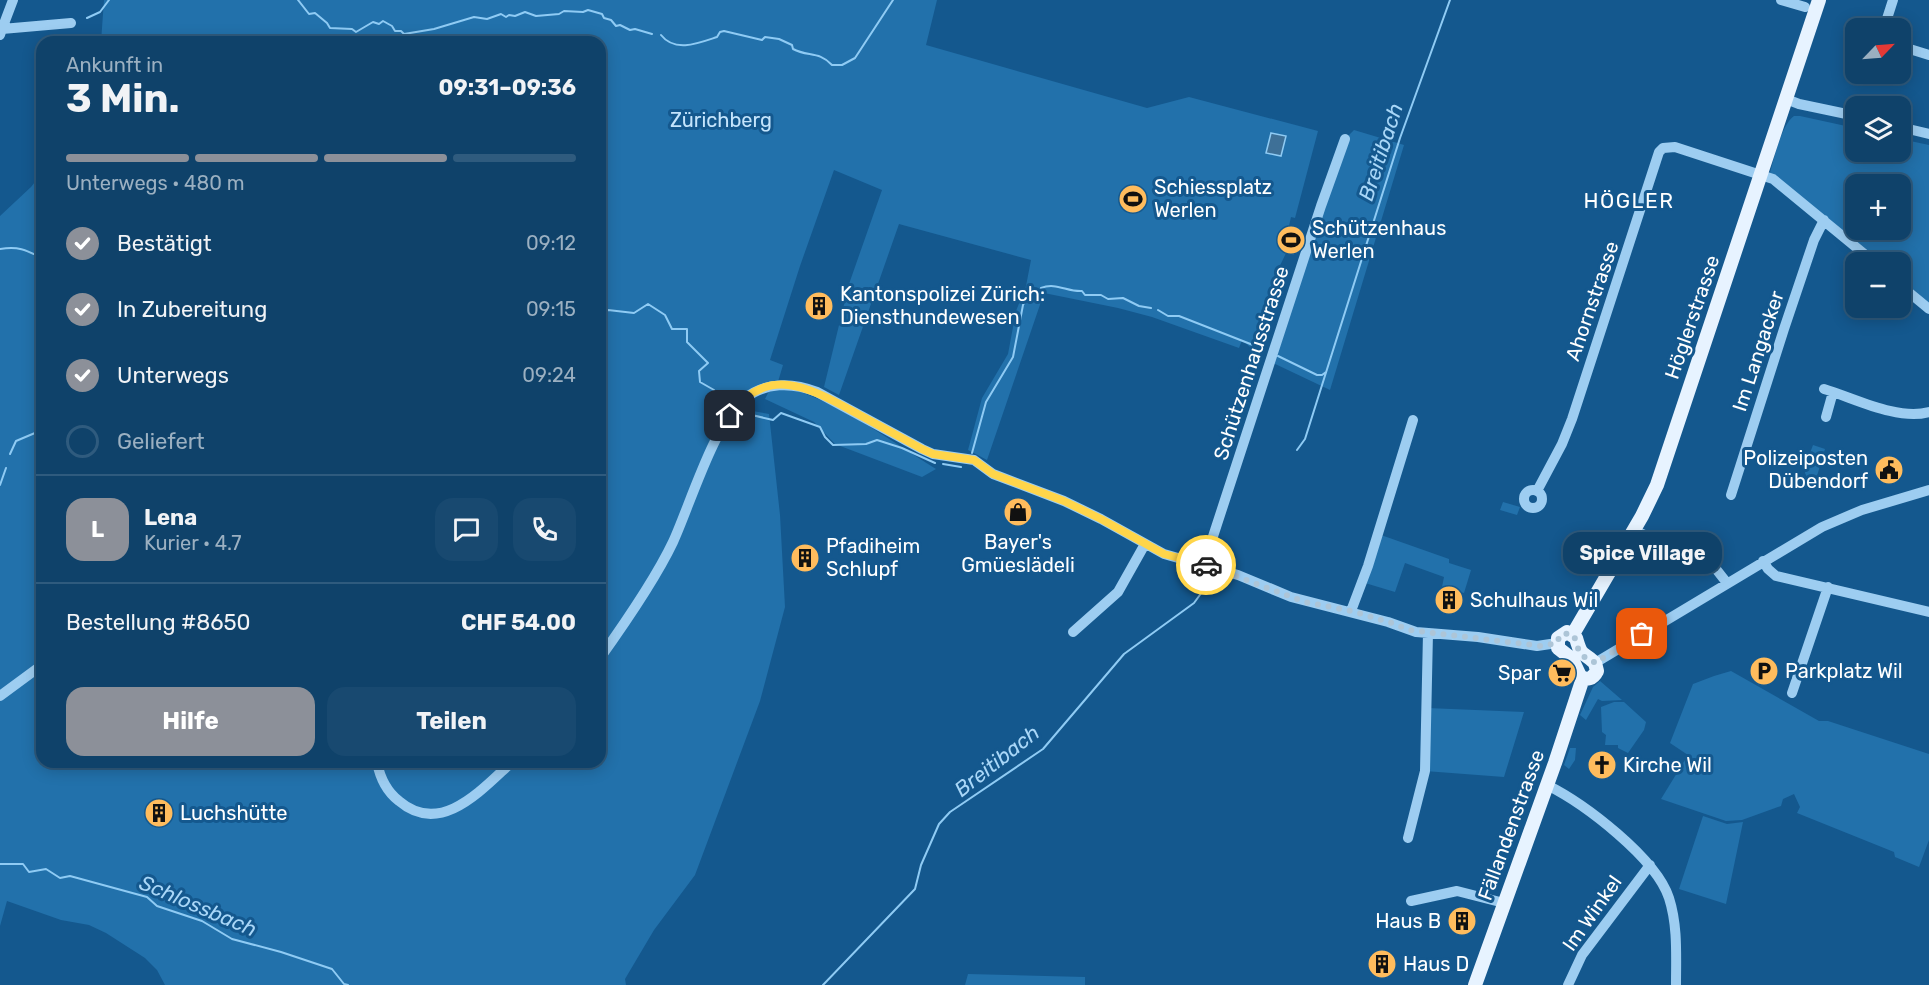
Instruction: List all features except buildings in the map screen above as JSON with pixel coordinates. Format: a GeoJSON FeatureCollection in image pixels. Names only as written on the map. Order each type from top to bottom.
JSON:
{"type":"FeatureCollection","features":[{"type":"Feature","properties":{"kind":"main road","name":"Höglerstrasse"},"geometry":{"type":"LineString","coordinates":[[1573,634],[1649,503],[1660,476],[1819,0]]}},
{"type":"Feature","properties":{"kind":"main road"},"geometry":{"type":"LineString","coordinates":[[1567,632],[1573,634],[1582,655],[1595,663],[1597,669],[1594,676],[1590,678],[1583,678],[1578,674],[1572,659],[1560,650],[1557,643],[1562,634],[1567,632]]}},
{"type":"Feature","properties":{"kind":"main road","name":"Fällandenstrasse"},"geometry":{"type":"LineString","coordinates":[[1475,985],[1583,678]]}},
{"type":"Feature","properties":{"kind":"street"},"geometry":{"type":"LineString","coordinates":[[13,0],[1,32],[71,23]]}},
{"type":"Feature","properties":{"kind":"street"},"geometry":{"type":"LineString","coordinates":[[1781,0],[1805,7]]}},
{"type":"Feature","properties":{"kind":"street"},"geometry":{"type":"LineString","coordinates":[[1887,18],[1893,0]]}},
{"type":"Feature","properties":{"kind":"street"},"geometry":{"type":"LineString","coordinates":[[1911,49],[1929,55]]}},
{"type":"Feature","properties":{"kind":"street"},"geometry":{"type":"LineString","coordinates":[[1786,99],[1845,114]]}},
{"type":"Feature","properties":{"kind":"street"},"geometry":{"type":"LineString","coordinates":[[1911,131],[1929,135]]}},
{"type":"Feature","properties":{"kind":"street","name":"Schützenhausstrasse"},"geometry":{"type":"LineString","coordinates":[[1204,564],[1318,214],[1345,139]]}},
{"type":"Feature","properties":{"kind":"street","name":"Ahornstrasse"},"geometry":{"type":"LineString","coordinates":[[1537,491],[1562,444],[1572,419],[1659,152],[1669,146],[1675,147],[1761,174]]}},
{"type":"Feature","properties":{"kind":"street"},"geometry":{"type":"LineString","coordinates":[[1761,174],[1773,179],[1862,252]]}},
{"type":"Feature","properties":{"kind":"street","name":"Im Langacker"},"geometry":{"type":"LineString","coordinates":[[1731,495],[1814,240],[1824,220]]}},
{"type":"Feature","properties":{"kind":"street"},"geometry":{"type":"LineString","coordinates":[[1911,294],[1929,309]]}},
{"type":"Feature","properties":{"kind":"street"},"geometry":{"type":"LineString","coordinates":[[606,649],[672,543],[714,445],[730,416],[750,395],[770,386],[784,385],[808,388],[933,454],[974,460],[993,474],[1064,501],[1145,544],[1177,558],[1204,564],[1305,602],[1351,611],[1409,630],[1541,646],[1557,643]]}},
{"type":"Feature","properties":{"kind":"street"},"geometry":{"type":"LineString","coordinates":[[1826,417],[1829,390],[1901,413],[1929,412]]}},
{"type":"Feature","properties":{"kind":"street"},"geometry":{"type":"LineString","coordinates":[[1351,611],[1368,566],[1413,420]]}},
{"type":"Feature","properties":{"kind":"street"},"geometry":{"type":"LineString","coordinates":[[1595,663],[1804,537],[1879,504],[1929,490]]}},
{"type":"Feature","properties":{"kind":"street"},"geometry":{"type":"LineString","coordinates":[[1634,530],[1716,569],[1728,583]]}},
{"type":"Feature","properties":{"kind":"street"},"geometry":{"type":"LineString","coordinates":[[1073,632],[1118,592],[1145,544]]}},
{"type":"Feature","properties":{"kind":"street"},"geometry":{"type":"LineString","coordinates":[[1763,561],[1776,576],[1929,612]]}},
{"type":"Feature","properties":{"kind":"street"},"geometry":{"type":"LineString","coordinates":[[1792,693],[1828,587]]}},
{"type":"Feature","properties":{"kind":"street"},"geometry":{"type":"LineString","coordinates":[[1408,838],[1425,771],[1428,633]]}},
{"type":"Feature","properties":{"kind":"street"},"geometry":{"type":"LineString","coordinates":[[0,696],[36,669]]}},
{"type":"Feature","properties":{"kind":"street"},"geometry":{"type":"LineString","coordinates":[[378,768],[381,780],[398,800],[416,811],[435,814],[450,811],[461,805],[505,768]]}},
{"type":"Feature","properties":{"kind":"street"},"geometry":{"type":"LineString","coordinates":[[1547,785],[1587,809],[1650,866],[1667,892],[1674,917],[1676,985]]}},
{"type":"Feature","properties":{"kind":"street","name":"Im Winkel"},"geometry":{"type":"LineString","coordinates":[[1568,985],[1582,955],[1650,866]]}},
{"type":"Feature","properties":{"kind":"street"},"geometry":{"type":"LineString","coordinates":[[1412,901],[1457,891],[1504,903]]}},
{"type":"Feature","properties":{"kind":"green space","name":"Zürichberg"},"geometry":{"type":"Polygon","coordinates":[[[104,0],[937,0],[926,45],[1147,108],[1189,97],[1318,131],[1295,218],[1291,217],[1289,226],[1300,229],[1294,255],[1286,253],[1277,272],[1257,342],[1257,353],[1242,340],[1239,348],[1152,317],[1044,293],[987,460],[968,450],[982,398],[1008,354],[1016,311],[1026,286],[1031,260],[899,224],[839,395],[824,387],[849,284],[882,190],[834,170],[770,360],[783,365],[777,385],[798,391],[839,409],[936,469],[922,477],[835,444],[814,422],[765,399],[770,389],[750,399],[741,409],[769,414],[780,515],[785,607],[760,701],[695,875],[654,930],[625,979],[626,985],[165,985],[157,970],[145,958],[89,925],[61,920],[7,901],[0,926],[0,216],[36,181],[36,768],[606,768],[606,36],[101,36],[104,0]]]}},
{"type":"Feature","properties":{"kind":"green space"},"geometry":{"type":"Polygon","coordinates":[[[1794,116],[1845,126],[1845,162],[1911,162],[1911,141],[1929,145],[1929,303],[1911,288],[1911,252],[1869,252],[1854,240],[1911,240],[1911,174],[1845,174],[1845,233],[1770,173],[1786,126],[1794,116]]]}},
{"type":"Feature","properties":{"kind":"green space"},"geometry":{"type":"Polygon","coordinates":[[[1354,130],[1404,145],[1330,390],[1271,362],[1345,139],[1354,130]]]}},
{"type":"Feature","properties":{"kind":"green space"},"geometry":{"type":"Polygon","coordinates":[[[1813,445],[1825,449],[1814,486],[1811,485],[1805,473],[1807,465],[1800,462],[1804,451],[1810,453],[1813,445]]]}},
{"type":"Feature","properties":{"kind":"green space"},"geometry":{"type":"Polygon","coordinates":[[[1503,502],[1520,507],[1517,515],[1500,510],[1503,502]]]}},
{"type":"Feature","properties":{"kind":"green space"},"geometry":{"type":"Polygon","coordinates":[[[1381,535],[1449,559],[1449,563],[1471,570],[1464,593],[1442,587],[1444,577],[1405,563],[1395,592],[1365,583],[1381,535]]]}},
{"type":"Feature","properties":{"kind":"green space"},"geometry":{"type":"Polygon","coordinates":[[[1731,671],[1819,721],[1828,721],[1929,754],[1929,840],[1919,867],[1895,857],[1894,852],[1797,813],[1800,807],[1794,794],[1783,799],[1781,806],[1742,820],[1726,821],[1661,799],[1688,755],[1670,743],[1693,684],[1731,671]]]}},
{"type":"Feature","properties":{"kind":"green space"},"geometry":{"type":"Polygon","coordinates":[[[1600,681],[1622,700],[1602,701],[1598,699],[1586,720],[1580,715],[1593,687],[1600,681]]]}},
{"type":"Feature","properties":{"kind":"green space"},"geometry":{"type":"Polygon","coordinates":[[[1614,702],[1624,702],[1646,722],[1644,730],[1628,753],[1618,748],[1618,745],[1605,745],[1606,735],[1602,732],[1601,707],[1614,702]]]}},
{"type":"Feature","properties":{"kind":"green space"},"geometry":{"type":"Polygon","coordinates":[[[1427,708],[1524,712],[1504,777],[1425,771],[1427,708]]]}},
{"type":"Feature","properties":{"kind":"green space"},"geometry":{"type":"Polygon","coordinates":[[[1570,748],[1576,748],[1575,760],[1569,769],[1564,765],[1570,748]]]}},
{"type":"Feature","properties":{"kind":"green space"},"geometry":{"type":"Polygon","coordinates":[[[1703,816],[1727,824],[1743,822],[1726,904],[1679,889],[1703,816]]]}},
{"type":"Feature","properties":{"kind":"green space"},"geometry":{"type":"Polygon","coordinates":[[[968,974],[1085,977],[1085,985],[965,985],[968,974]]]}},
{"type":"Feature","properties":{"kind":"shaded area"},"geometry":{"type":"Polygon","coordinates":[[[1271,133],[1286,136],[1281,156],[1266,153],[1271,133]]]}},
{"type":"Feature","properties":{"kind":"waterway"},"geometry":{"type":"LineString","coordinates":[[87,18],[100,12],[109,0]]}},
{"type":"Feature","properties":{"kind":"waterway"},"geometry":{"type":"LineString","coordinates":[[298,0],[309,14],[315,13],[330,28],[352,29],[356,32],[373,22],[379,24],[383,21],[392,26],[395,31],[401,31],[404,34],[434,29],[474,17],[487,19],[501,14],[506,17],[525,12],[536,16],[588,10],[602,14],[616,26],[620,25],[630,30],[635,29],[652,34]]}},
{"type":"Feature","properties":{"kind":"waterway"},"geometry":{"type":"LineString","coordinates":[[661,35],[673,44],[680,45],[703,42],[717,37],[720,32],[724,31],[762,40],[765,37],[779,39],[792,45],[793,49],[823,58],[832,65],[842,65],[855,58],[893,0]]}},
{"type":"Feature","properties":{"kind":"waterway","name":"Breitibach"},"geometry":{"type":"LineString","coordinates":[[1297,450],[1305,439],[1400,138],[1450,0]]}},
{"type":"Feature","properties":{"kind":"waterway"},"geometry":{"type":"LineString","coordinates":[[0,249],[22,249],[36,255]]}},
{"type":"Feature","properties":{"kind":"waterway"},"geometry":{"type":"LineString","coordinates":[[1041,288],[1057,287],[1082,291],[1085,295],[1101,295],[1108,299],[1123,298],[1139,306],[1151,308]]}},
{"type":"Feature","properties":{"kind":"waterway"},"geometry":{"type":"LineString","coordinates":[[972,453],[986,402],[1013,357],[1023,305],[1033,292]]}},
{"type":"Feature","properties":{"kind":"waterway"},"geometry":{"type":"LineString","coordinates":[[606,311],[634,313],[648,304],[665,315],[672,329],[687,329],[687,342],[708,363],[699,371],[700,382],[714,390],[725,407]]}},
{"type":"Feature","properties":{"kind":"waterway"},"geometry":{"type":"LineString","coordinates":[[1158,310],[1168,316],[1179,316],[1253,345]]}},
{"type":"Feature","properties":{"kind":"waterway"},"geometry":{"type":"LineString","coordinates":[[1278,356],[1317,375],[1326,372]]}},
{"type":"Feature","properties":{"kind":"waterway"},"geometry":{"type":"LineString","coordinates":[[739,412],[773,420],[781,413],[820,427],[825,437],[833,445],[866,444],[877,440],[935,463]]}},
{"type":"Feature","properties":{"kind":"waterway"},"geometry":{"type":"LineString","coordinates":[[10,454],[16,441],[36,433]]}},
{"type":"Feature","properties":{"kind":"waterway"},"geometry":{"type":"LineString","coordinates":[[943,464],[961,467]]}},
{"type":"Feature","properties":{"kind":"waterway"},"geometry":{"type":"LineString","coordinates":[[0,485],[6,468]]}},
{"type":"Feature","properties":{"kind":"waterway","name":"Breitibach"},"geometry":{"type":"LineString","coordinates":[[823,985],[915,889],[921,865],[939,824],[950,812],[1043,749],[1124,654],[1194,603],[1202,592],[1207,573]]}},
{"type":"Feature","properties":{"kind":"waterway","name":"Schlossbach"},"geometry":{"type":"LineString","coordinates":[[0,864],[23,864],[29,872],[46,869],[60,878],[70,876],[147,897],[157,906],[202,921],[232,939],[332,969],[344,984],[348,985]]}},
{"type":"Feature","properties":{"kind":"way so far"},"geometry":{"type":"LineString","coordinates":[[1206,565],[1238,575],[1305,602],[1351,611],[1416,632],[1478,637],[1541,646],[1557,643],[1560,635],[1570,633],[1576,638],[1578,650],[1582,655],[1595,663],[1642,634]]}},
{"type":"Feature","properties":{"kind":"place","name":"Schiessplatz Werlen"},"geometry":{"type":"Point","coordinates":[1133,199]}},
{"type":"Feature","properties":{"kind":"place","name":"Schützenhaus Werlen"},"geometry":{"type":"Point","coordinates":[1291,240]}},
{"type":"Feature","properties":{"kind":"place","name":"Kantonspolizei Zürich: Diensthundewesen"},"geometry":{"type":"Point","coordinates":[819,306]}},
{"type":"Feature","properties":{"kind":"place","name":"Polizeiposten Dübendorf"},"geometry":{"type":"Point","coordinates":[1889,470]}},
{"type":"Feature","properties":{"kind":"place","name":"Bayer's Gmüeslädeli"},"geometry":{"type":"Point","coordinates":[1018,512]}},
{"type":"Feature","properties":{"kind":"place","name":"Pfadiheim Schlupf"},"geometry":{"type":"Point","coordinates":[805,558]}},
{"type":"Feature","properties":{"kind":"place","name":"Schulhaus Wil"},"geometry":{"type":"Point","coordinates":[1449,600]}},
{"type":"Feature","properties":{"kind":"place","name":"Spice Village"},"geometry":{"type":"Point","coordinates":[1642,634]}},
{"type":"Feature","properties":{"kind":"place","name":"Parkplatz Wil"},"geometry":{"type":"Point","coordinates":[1764,671]}},
{"type":"Feature","properties":{"kind":"place","name":"Spar"},"geometry":{"type":"Point","coordinates":[1562,673]}},
{"type":"Feature","properties":{"kind":"place","name":"Kirche Wil"},"geometry":{"type":"Point","coordinates":[1602,765]}},
{"type":"Feature","properties":{"kind":"place","name":"Luchshütte"},"geometry":{"type":"Point","coordinates":[159,813]}},
{"type":"Feature","properties":{"kind":"place","name":"Haus B"},"geometry":{"type":"Point","coordinates":[1462,921]}},
{"type":"Feature","properties":{"kind":"place","name":"Haus D"},"geometry":{"type":"Point","coordinates":[1382,964]}},
{"type":"Feature","properties":{"kind":"district","name":"HÖGLER"},"geometry":{"type":"Point","coordinates":[1629,201]}},
{"type":"Feature","properties":{"kind":"route"},"geometry":{"type":"LineString","coordinates":[[730,416],[742,401],[761,389],[784,385],[808,388],[933,454],[966,457],[974,460],[993,474],[1064,501],[1164,554],[1206,565]]}}]}
